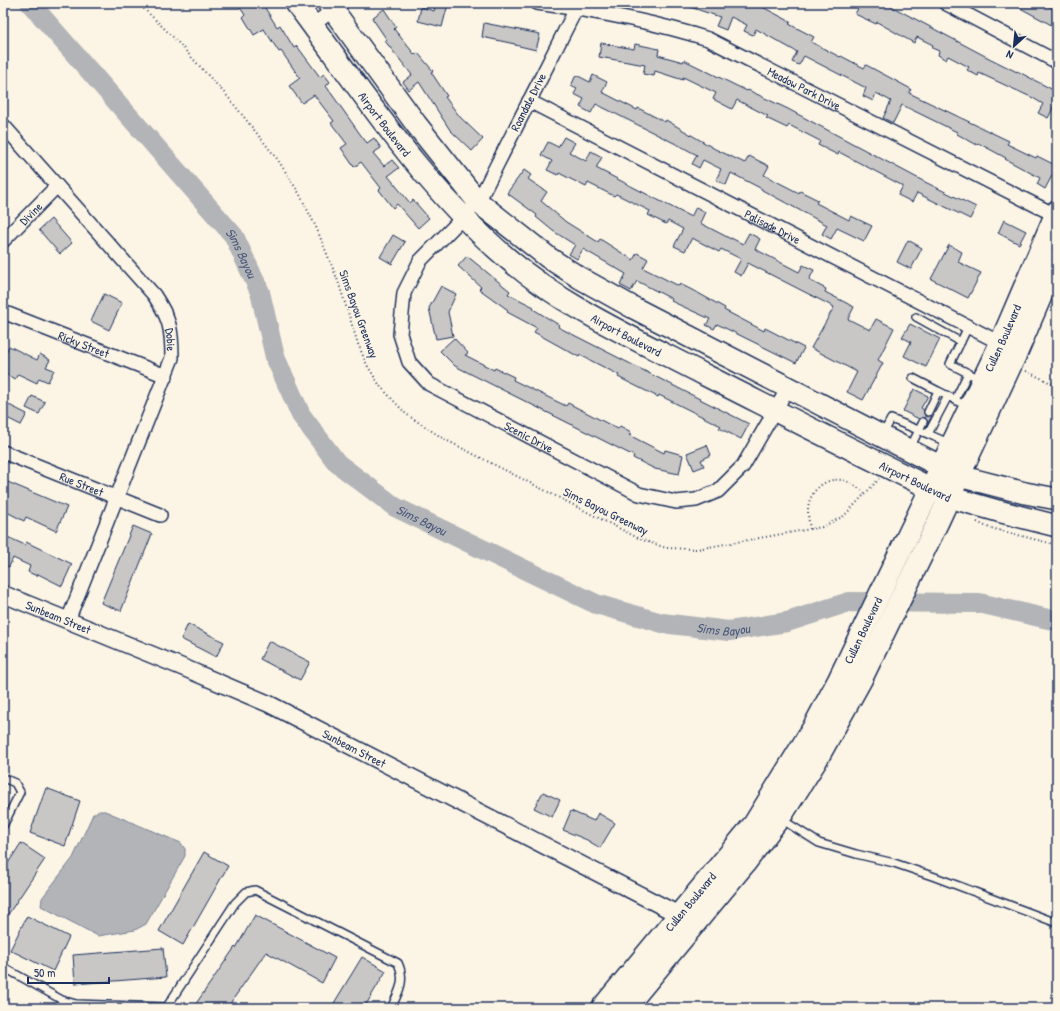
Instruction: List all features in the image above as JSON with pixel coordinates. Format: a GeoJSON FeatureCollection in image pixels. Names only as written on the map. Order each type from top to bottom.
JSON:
{"type":"FeatureCollection","features":[{"type":"Feature","properties":{"kind":"main road","name":"Airport Boulevard"},"geometry":{"type":"LineString","coordinates":[[296,3],[396,140],[463,217],[508,259],[535,281],[620,332],[949,497],[998,512],[1057,526]]}},
{"type":"Feature","properties":{"kind":"main road","name":"Airport Boulevard"},"geometry":{"type":"LineString","coordinates":[[334,5],[416,124],[478,202],[549,258],[580,278],[634,308],[950,471],[1057,500]]}},
{"type":"Feature","properties":{"kind":"main road","name":"Cullen Boulevard"},"geometry":{"type":"LineString","coordinates":[[625,1008],[754,824],[795,760],[837,704],[861,680],[949,497],[952,444],[962,404],[975,377],[1010,353],[1056,214]]}},
{"type":"Feature","properties":{"kind":"main road","name":"Cullen Boulevard"},"geometry":{"type":"LineString","coordinates":[[604,1007],[687,920],[746,862],[780,818],[816,761],[837,704],[838,681],[930,488],[950,471],[1057,259]]}},
{"type":"Feature","properties":{"kind":"main road"},"geometry":{"type":"LineString","coordinates":[[620,332],[634,308]]}},
{"type":"Feature","properties":{"kind":"street","name":"Meadow Park Drive"},"geometry":{"type":"LineString","coordinates":[[537,3],[578,6],[665,25],[708,39],[1056,214]]}},
{"type":"Feature","properties":{"kind":"street"},"geometry":{"type":"LineString","coordinates":[[945,3],[1057,62]]}},
{"type":"Feature","properties":{"kind":"street"},"geometry":{"type":"LineString","coordinates":[[313,25],[334,5]]}},
{"type":"Feature","properties":{"kind":"street","name":"Roandale Drive"},"geometry":{"type":"LineString","coordinates":[[478,202],[578,6]]}},
{"type":"Feature","properties":{"kind":"street","name":"Palisade Drive"},"geometry":{"type":"LineString","coordinates":[[529,101],[968,327],[1010,353]]}},
{"type":"Feature","properties":{"kind":"street","name":"Dobie"},"geometry":{"type":"LineString","coordinates":[[3,125],[154,295],[166,313],[172,334],[172,358],[166,376],[68,620]]}},
{"type":"Feature","properties":{"kind":"street","name":"Divine"},"geometry":{"type":"LineString","coordinates":[[3,241],[57,186]]}},
{"type":"Feature","properties":{"kind":"street","name":"Scenic Drive"},"geometry":{"type":"LineString","coordinates":[[478,202],[420,261],[404,293],[400,334],[409,362],[429,384],[639,494],[676,502],[696,500],[718,491],[743,466],[788,388]]}},
{"type":"Feature","properties":{"kind":"street","name":"Ricky Street"},"geometry":{"type":"LineString","coordinates":[[3,312],[166,376]]}},
{"type":"Feature","properties":{"kind":"street","name":"Rue Street"},"geometry":{"type":"LineString","coordinates":[[3,452],[160,515]]}},
{"type":"Feature","properties":{"kind":"street","name":"Sunbeam Street"},"geometry":{"type":"LineString","coordinates":[[3,594],[269,704],[687,920]]}},
{"type":"Feature","properties":{"kind":"lane"},"geometry":{"type":"LineString","coordinates":[[916,317],[961,342]]}},
{"type":"Feature","properties":{"kind":"lane"},"geometry":{"type":"LineString","coordinates":[[968,327],[950,364],[975,377]]}},
{"type":"Feature","properties":{"kind":"lane"},"geometry":{"type":"LineString","coordinates":[[913,378],[962,404]]}},
{"type":"Feature","properties":{"kind":"lane"},"geometry":{"type":"LineString","coordinates":[[928,412],[938,391]]}},
{"type":"Feature","properties":{"kind":"lane"},"geometry":{"type":"LineString","coordinates":[[928,434],[948,396]]}},
{"type":"Feature","properties":{"kind":"lane"},"geometry":{"type":"LineString","coordinates":[[881,436],[891,419],[952,444]]}},
{"type":"Feature","properties":{"kind":"lane"},"geometry":{"type":"LineString","coordinates":[[909,450],[923,422]]}},
{"type":"Feature","properties":{"kind":"lane"},"geometry":{"type":"LineString","coordinates":[[3,778],[15,783],[20,792],[3,826]]}},
{"type":"Feature","properties":{"kind":"lane"},"geometry":{"type":"LineString","coordinates":[[780,818],[819,843],[894,863],[1057,922]]}},
{"type":"Feature","properties":{"kind":"lane"},"geometry":{"type":"LineString","coordinates":[[3,967],[62,1000],[76,1004],[166,1008],[235,903],[246,892],[256,890],[398,963],[402,972],[402,984],[391,1008]]}},
{"type":"Feature","properties":{"kind":"path","name":"Sims Bayou Greenway"},"geometry":{"type":"LineString","coordinates":[[138,3],[172,36],[228,97],[278,160],[299,193],[316,227],[338,281],[355,337],[367,365],[380,386],[406,414],[444,439],[640,539],[666,548],[697,549],[822,527],[844,516],[882,476]]}},
{"type":"Feature","properties":{"kind":"path"},"geometry":{"type":"LineString","coordinates":[[1010,353],[1057,386]]}},
{"type":"Feature","properties":{"kind":"path"},"geometry":{"type":"LineString","coordinates":[[810,529],[808,509],[814,490],[824,482],[840,479],[849,482],[866,494]]}},
{"type":"Feature","properties":{"kind":"path"},"geometry":{"type":"LineString","coordinates":[[972,520],[987,527],[1057,545]]}},
{"type":"Feature","properties":{"kind":"shaded area"},"geometry":{"type":"Polygon","coordinates":[[[99,811],[105,811],[181,843],[185,849],[185,856],[146,924],[135,930],[98,936],[41,906],[42,898],[73,858],[93,814],[99,811]]]}},
{"type":"Feature","properties":{"kind":"building"},"geometry":{"type":"Polygon","coordinates":[[[237,3],[262,3],[277,27],[280,25],[294,48],[297,46],[320,77],[324,74],[330,82],[326,86],[360,134],[367,143],[374,138],[381,148],[373,153],[384,166],[392,160],[399,168],[388,176],[410,203],[413,200],[429,218],[418,228],[397,204],[393,208],[379,190],[381,188],[361,162],[354,167],[341,148],[347,144],[331,123],[334,121],[314,95],[302,103],[289,86],[300,78],[281,51],[279,52],[264,29],[254,35],[243,17],[245,15],[237,3]]]}},
{"type":"Feature","properties":{"kind":"building"},"geometry":{"type":"Polygon","coordinates":[[[436,3],[448,4],[442,27],[418,21],[421,7],[434,11],[436,3]]]}},
{"type":"Feature","properties":{"kind":"building"},"geometry":{"type":"Polygon","coordinates":[[[688,3],[755,3],[791,22],[789,24],[814,37],[811,42],[864,68],[866,65],[911,89],[909,93],[1009,141],[1007,144],[1057,166],[1045,189],[1037,184],[1040,178],[1005,159],[1006,158],[978,143],[977,145],[957,134],[957,132],[902,105],[893,123],[883,118],[891,101],[876,93],[873,101],[863,96],[866,88],[804,56],[799,65],[792,62],[797,52],[756,29],[753,35],[744,31],[747,25],[731,17],[726,30],[716,26],[720,17],[687,6],[688,3]]]}},
{"type":"Feature","properties":{"kind":"building"},"geometry":{"type":"Polygon","coordinates":[[[861,3],[885,3],[1057,92],[1057,100],[1048,118],[1038,113],[1043,104],[1033,98],[979,73],[978,76],[967,70],[969,67],[948,56],[946,60],[938,55],[939,51],[932,48],[933,45],[917,37],[914,43],[877,22],[876,24],[855,14],[861,3]]]}},
{"type":"Feature","properties":{"kind":"building"},"geometry":{"type":"Polygon","coordinates":[[[1011,3],[1043,3],[1057,10],[1057,28],[1011,3]]]}},
{"type":"Feature","properties":{"kind":"building"},"geometry":{"type":"Polygon","coordinates":[[[384,9],[396,27],[394,29],[415,55],[418,53],[433,71],[431,72],[447,96],[445,97],[460,117],[483,139],[472,151],[450,130],[419,82],[409,90],[403,82],[412,75],[385,41],[387,40],[372,18],[384,9]]]}},
{"type":"Feature","properties":{"kind":"building"},"geometry":{"type":"Polygon","coordinates":[[[484,23],[540,34],[536,50],[482,37],[484,23]]]}},
{"type":"Feature","properties":{"kind":"building"},"geometry":{"type":"Polygon","coordinates":[[[601,43],[634,49],[635,44],[659,49],[658,55],[683,62],[684,60],[788,109],[923,181],[976,207],[970,219],[917,193],[912,202],[898,195],[903,186],[839,152],[838,155],[818,145],[820,141],[789,125],[787,128],[766,118],[768,116],[737,100],[732,109],[713,99],[716,93],[683,77],[683,80],[655,71],[654,76],[643,74],[645,65],[599,57],[601,43]]]}},
{"type":"Feature","properties":{"kind":"building"},"geometry":{"type":"Polygon","coordinates":[[[576,75],[590,82],[593,75],[607,82],[602,92],[637,110],[638,108],[665,122],[666,120],[715,149],[745,163],[749,156],[769,166],[764,175],[799,193],[800,191],[818,200],[816,203],[849,220],[851,216],[872,226],[864,241],[837,228],[831,239],[822,234],[827,225],[762,189],[731,173],[726,185],[716,180],[721,169],[703,160],[699,168],[692,164],[697,155],[684,148],[596,104],[591,113],[580,107],[584,99],[574,94],[577,89],[571,86],[576,75]]]}},
{"type":"Feature","properties":{"kind":"building"},"geometry":{"type":"Polygon","coordinates":[[[564,137],[575,143],[569,152],[586,161],[591,151],[602,157],[596,168],[691,217],[696,207],[705,212],[700,223],[731,239],[743,244],[749,233],[760,239],[755,249],[799,272],[803,265],[814,270],[809,280],[826,289],[825,292],[854,307],[848,319],[870,330],[876,319],[894,328],[878,360],[883,363],[863,400],[847,392],[857,372],[811,348],[834,307],[748,263],[741,276],[734,272],[741,259],[721,249],[719,252],[692,238],[685,251],[674,246],[683,229],[668,221],[666,224],[648,215],[650,211],[616,194],[614,196],[588,183],[586,187],[559,173],[558,175],[547,170],[552,161],[541,155],[548,142],[558,147],[564,137]]]}},
{"type":"Feature","properties":{"kind":"building"},"geometry":{"type":"Polygon","coordinates":[[[524,170],[531,175],[528,179],[547,192],[541,201],[566,222],[598,242],[600,239],[633,260],[637,253],[648,259],[643,268],[679,286],[680,284],[698,293],[725,308],[724,310],[764,331],[765,328],[804,348],[796,363],[717,324],[714,329],[706,325],[710,319],[671,301],[672,299],[637,281],[631,291],[620,285],[626,274],[583,249],[577,259],[569,254],[575,245],[553,231],[536,217],[537,215],[507,193],[524,170]]]}},
{"type":"Feature","properties":{"kind":"building"},"geometry":{"type":"Polygon","coordinates":[[[51,219],[72,243],[60,254],[39,230],[51,219]]]}},
{"type":"Feature","properties":{"kind":"building"},"geometry":{"type":"Polygon","coordinates":[[[1004,220],[1026,231],[1019,244],[998,233],[1004,220]]]}},
{"type":"Feature","properties":{"kind":"building"},"geometry":{"type":"Polygon","coordinates":[[[393,235],[405,242],[392,264],[380,257],[393,235]]]}},
{"type":"Feature","properties":{"kind":"building"},"geometry":{"type":"Polygon","coordinates":[[[908,240],[922,248],[911,269],[897,262],[908,240]]]}},
{"type":"Feature","properties":{"kind":"building"},"geometry":{"type":"Polygon","coordinates":[[[949,245],[962,252],[958,262],[981,273],[968,298],[931,279],[949,245]]]}},
{"type":"Feature","properties":{"kind":"building"},"geometry":{"type":"Polygon","coordinates":[[[467,256],[510,291],[508,294],[534,307],[533,309],[559,325],[558,327],[749,424],[741,439],[719,428],[721,426],[659,395],[658,397],[618,377],[619,375],[580,355],[579,357],[534,332],[537,328],[507,312],[508,310],[479,289],[481,287],[458,266],[467,256]]]}},
{"type":"Feature","properties":{"kind":"building"},"geometry":{"type":"Polygon","coordinates":[[[441,286],[456,294],[448,312],[453,336],[436,339],[429,308],[441,286]]]}},
{"type":"Feature","properties":{"kind":"building"},"geometry":{"type":"Polygon","coordinates":[[[104,294],[122,303],[109,330],[91,321],[104,294]]]}},
{"type":"Feature","properties":{"kind":"building"},"geometry":{"type":"Polygon","coordinates":[[[910,324],[940,339],[926,367],[904,356],[911,342],[902,337],[910,324]]]}},
{"type":"Feature","properties":{"kind":"building"},"geometry":{"type":"Polygon","coordinates":[[[454,338],[468,353],[465,355],[494,370],[495,368],[514,377],[513,380],[566,406],[568,403],[618,429],[620,426],[631,432],[629,435],[664,453],[665,450],[683,455],[679,474],[655,469],[633,458],[634,456],[455,366],[440,351],[454,338]]]}},
{"type":"Feature","properties":{"kind":"building"},"geometry":{"type":"Polygon","coordinates":[[[9,346],[37,360],[40,354],[50,360],[46,367],[54,370],[48,382],[39,378],[37,383],[18,374],[15,379],[3,373],[3,358],[9,346]]]}},
{"type":"Feature","properties":{"kind":"building"},"geometry":{"type":"Polygon","coordinates":[[[914,389],[928,396],[921,408],[924,410],[926,416],[932,415],[928,423],[925,417],[919,419],[903,411],[914,389]]]}},
{"type":"Feature","properties":{"kind":"building"},"geometry":{"type":"Polygon","coordinates":[[[32,396],[45,402],[39,414],[26,408],[32,396]]]}},
{"type":"Feature","properties":{"kind":"building"},"geometry":{"type":"Polygon","coordinates":[[[3,402],[27,414],[21,425],[3,416],[3,402]]]}},
{"type":"Feature","properties":{"kind":"building"},"geometry":{"type":"Polygon","coordinates":[[[707,445],[711,455],[701,460],[704,466],[694,470],[687,453],[707,445]]]}},
{"type":"Feature","properties":{"kind":"building"},"geometry":{"type":"Polygon","coordinates":[[[3,480],[67,507],[56,531],[26,517],[24,521],[3,510],[3,480]]]}},
{"type":"Feature","properties":{"kind":"building"},"geometry":{"type":"Polygon","coordinates":[[[133,526],[152,534],[121,611],[101,603],[133,526]]]}},
{"type":"Feature","properties":{"kind":"building"},"geometry":{"type":"Polygon","coordinates":[[[3,535],[25,545],[26,542],[72,564],[62,586],[38,574],[37,576],[28,572],[30,566],[13,558],[9,567],[3,564],[3,535]]]}},
{"type":"Feature","properties":{"kind":"building"},"geometry":{"type":"Polygon","coordinates":[[[188,624],[224,642],[216,657],[181,639],[188,624]]]}},
{"type":"Feature","properties":{"kind":"building"},"geometry":{"type":"Polygon","coordinates":[[[269,641],[310,662],[300,680],[260,659],[269,641]]]}},
{"type":"Feature","properties":{"kind":"building"},"geometry":{"type":"Polygon","coordinates":[[[46,788],[80,801],[65,846],[30,833],[46,788]]]}},
{"type":"Feature","properties":{"kind":"building"},"geometry":{"type":"Polygon","coordinates":[[[543,792],[560,800],[552,817],[534,808],[543,792]]]}},
{"type":"Feature","properties":{"kind":"building"},"geometry":{"type":"Polygon","coordinates":[[[571,811],[594,821],[598,813],[615,823],[600,848],[587,840],[563,830],[571,811]]]}},
{"type":"Feature","properties":{"kind":"building"},"geometry":{"type":"Polygon","coordinates":[[[21,843],[45,859],[3,922],[3,871],[21,843]]]}},
{"type":"Feature","properties":{"kind":"building"},"geometry":{"type":"Polygon","coordinates":[[[204,852],[228,866],[183,945],[159,931],[204,852]]]}},
{"type":"Feature","properties":{"kind":"building"},"geometry":{"type":"Polygon","coordinates":[[[255,915],[335,958],[322,983],[266,952],[227,1008],[193,1008],[235,947],[236,948],[255,915]]]}},
{"type":"Feature","properties":{"kind":"building"},"geometry":{"type":"Polygon","coordinates":[[[27,916],[69,937],[53,971],[10,950],[27,916]]]}},
{"type":"Feature","properties":{"kind":"building"},"geometry":{"type":"Polygon","coordinates":[[[163,948],[166,977],[75,984],[73,955],[163,948]]]}},
{"type":"Feature","properties":{"kind":"building"},"geometry":{"type":"Polygon","coordinates":[[[362,957],[386,971],[364,1008],[331,1008],[362,957]]]}},
{"type":"Feature","properties":{"kind":"waterway","name":"Sims Bayou"},"geometry":{"type":"LineString","coordinates":[[30,3],[234,236],[260,292],[275,357],[301,415],[337,463],[395,507],[596,604],[662,623],[729,631],[787,622],[849,602],[979,603],[1057,621]]}}]}
